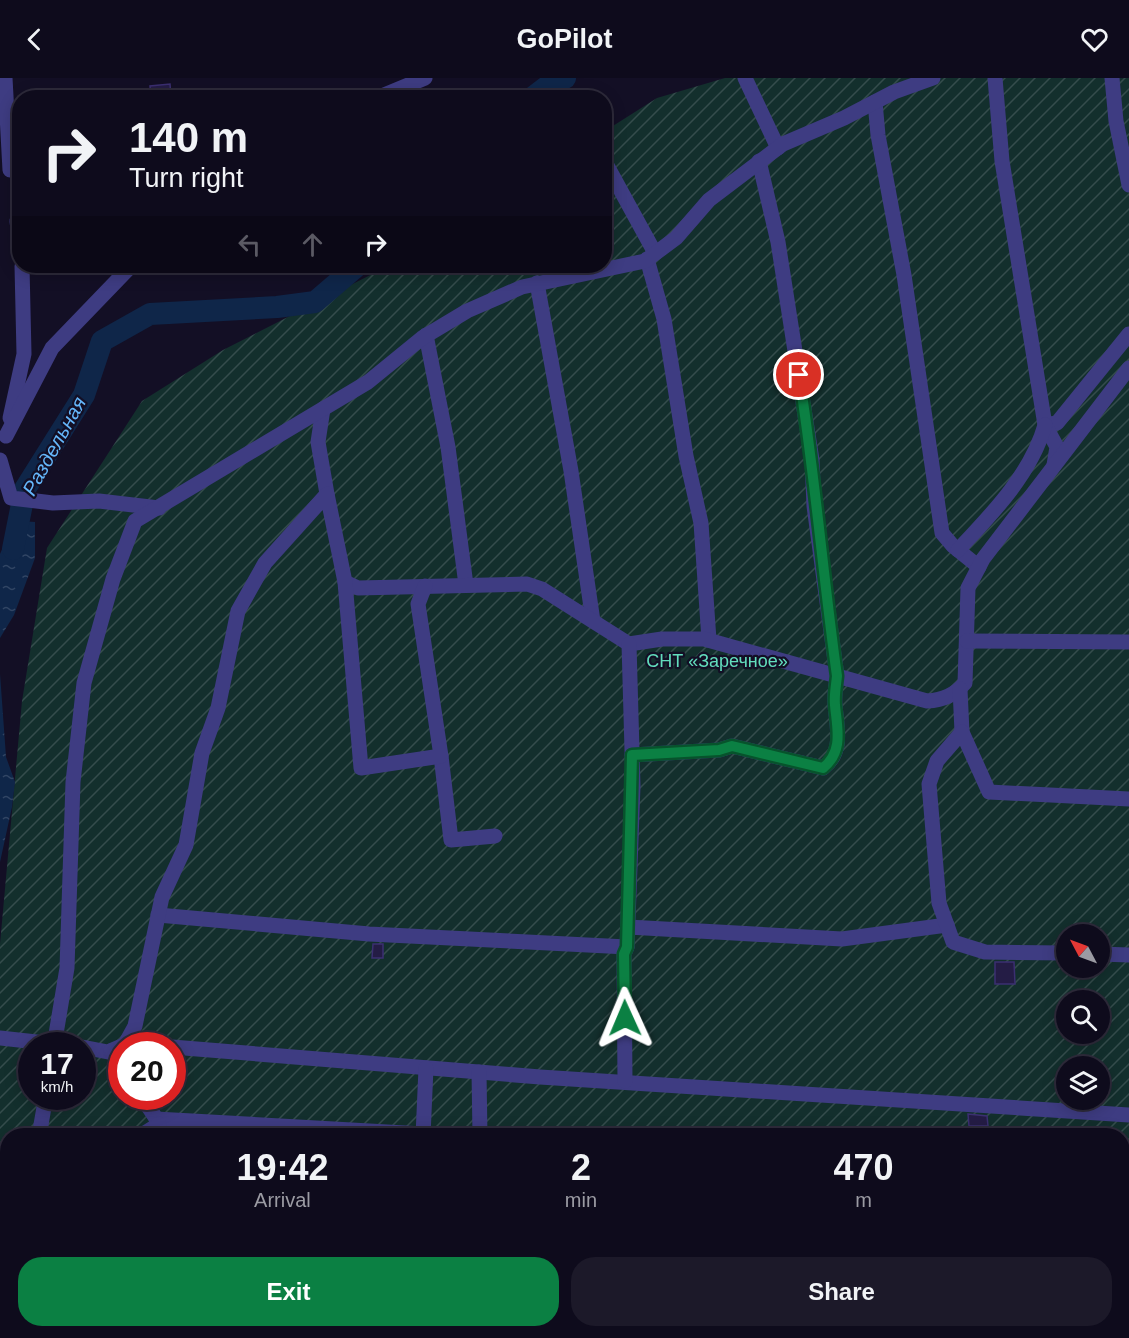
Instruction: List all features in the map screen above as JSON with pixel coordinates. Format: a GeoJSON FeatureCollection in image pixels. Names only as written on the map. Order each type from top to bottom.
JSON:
{"type":"FeatureCollection","features":[{"type":"Feature","properties":{"kind":"street"},"geometry":{"type":"LineString","coordinates":[[5,78],[10,170]]}},
{"type":"Feature","properties":{"kind":"street"},"geometry":{"type":"LineString","coordinates":[[396,90],[425,78]]}},
{"type":"Feature","properties":{"kind":"street"},"geometry":{"type":"LineString","coordinates":[[746,78],[778,148]]}},
{"type":"Feature","properties":{"kind":"street"},"geometry":{"type":"LineString","coordinates":[[612,266],[651,256],[676,238],[709,200],[778,148],[894,92],[933,78]]}},
{"type":"Feature","properties":{"kind":"street"},"geometry":{"type":"LineString","coordinates":[[995,78],[1002,161],[1045,425],[1057,447],[1053,468]]}},
{"type":"Feature","properties":{"kind":"street"},"geometry":{"type":"LineString","coordinates":[[1112,78],[1116,121],[1129,185]]}},
{"type":"Feature","properties":{"kind":"street"},"geometry":{"type":"LineString","coordinates":[[875,102],[878,135],[904,275],[942,533],[979,567]]}},
{"type":"Feature","properties":{"kind":"street"},"geometry":{"type":"LineString","coordinates":[[632,755],[719,750],[732,746],[823,768],[831,762],[839,739],[835,702],[837,676],[814,506],[812,460],[778,242],[759,161]]}},
{"type":"Feature","properties":{"kind":"street"},"geometry":{"type":"LineString","coordinates":[[612,176],[651,256],[664,319],[686,456],[701,523],[709,640]]}},
{"type":"Feature","properties":{"kind":"street"},"geometry":{"type":"LineString","coordinates":[[22,273],[24,354],[7,399],[0,458],[11,498],[53,502],[99,501],[159,507]]}},
{"type":"Feature","properties":{"kind":"street"},"geometry":{"type":"LineString","coordinates":[[3,431],[52,348],[124,273]]}},
{"type":"Feature","properties":{"kind":"street"},"geometry":{"type":"LineString","coordinates":[[57,1032],[67,968],[73,782],[84,683],[113,579],[135,521],[368,382],[426,335],[467,311],[522,287],[582,273]]}},
{"type":"Feature","properties":{"kind":"street"},"geometry":{"type":"LineString","coordinates":[[537,284],[571,471],[593,621]]}},
{"type":"Feature","properties":{"kind":"street"},"geometry":{"type":"LineString","coordinates":[[1045,425],[1057,423],[1129,334]]}},
{"type":"Feature","properties":{"kind":"street"},"geometry":{"type":"LineString","coordinates":[[426,335],[448,447],[466,585]]}},
{"type":"Feature","properties":{"kind":"street"},"geometry":{"type":"LineString","coordinates":[[345,582],[358,588],[527,584],[542,589],[629,644],[662,639],[709,640],[927,701],[939,700],[960,689],[965,683],[968,588],[979,567],[1129,368]]}},
{"type":"Feature","properties":{"kind":"street"},"geometry":{"type":"LineString","coordinates":[[323,409],[318,442],[345,582],[361,768],[441,756]]}},
{"type":"Feature","properties":{"kind":"street"},"geometry":{"type":"LineString","coordinates":[[958,550],[999,507],[1040,442],[1045,425]]}},
{"type":"Feature","properties":{"kind":"street"},"geometry":{"type":"LineString","coordinates":[[131,1032],[135,1026],[162,897],[186,845],[202,753],[218,708],[238,611],[265,563],[327,494]]}},
{"type":"Feature","properties":{"kind":"street"},"geometry":{"type":"LineString","coordinates":[[425,586],[418,604],[451,840],[495,836]]}},
{"type":"Feature","properties":{"kind":"street"},"geometry":{"type":"LineString","coordinates":[[967,641],[1129,642]]}},
{"type":"Feature","properties":{"kind":"street"},"geometry":{"type":"LineString","coordinates":[[626,1081],[624,954],[627,947],[628,927],[632,755],[629,644]]}},
{"type":"Feature","properties":{"kind":"street"},"geometry":{"type":"LineString","coordinates":[[960,689],[962,732],[989,792],[1129,799]]}},
{"type":"Feature","properties":{"kind":"street"},"geometry":{"type":"LineString","coordinates":[[962,732],[937,760],[929,784],[939,903],[953,942],[985,952],[1056,953]]}},
{"type":"Feature","properties":{"kind":"street"},"geometry":{"type":"LineString","coordinates":[[158,915],[369,934],[627,947]]}},
{"type":"Feature","properties":{"kind":"street"},"geometry":{"type":"LineString","coordinates":[[628,927],[842,939],[947,925]]}},
{"type":"Feature","properties":{"kind":"street"},"geometry":{"type":"LineString","coordinates":[[1110,954],[1129,955]]}},
{"type":"Feature","properties":{"kind":"street"},"geometry":{"type":"LineString","coordinates":[[0,1038],[18,1040]]}},
{"type":"Feature","properties":{"kind":"street"},"geometry":{"type":"LineString","coordinates":[[186,1048],[479,1072],[1129,1115]]}},
{"type":"Feature","properties":{"kind":"street"},"geometry":{"type":"LineString","coordinates":[[423,1128],[426,1068]]}},
{"type":"Feature","properties":{"kind":"street"},"geometry":{"type":"LineString","coordinates":[[479,1072],[480,1128]]}},
{"type":"Feature","properties":{"kind":"street"},"geometry":{"type":"LineString","coordinates":[[40,1128],[44,1110]]}},
{"type":"Feature","properties":{"kind":"street"},"geometry":{"type":"LineString","coordinates":[[150,1110],[161,1126],[219,1128]]}},
{"type":"Feature","properties":{"kind":"green space","name":"СНТ «Заречное»"},"geometry":{"type":"Polygon","coordinates":[[[725,78],[1129,78],[1129,1128],[0,1128],[0,944],[22,701],[47,548],[142,401],[223,350],[374,273],[612,273],[612,127],[657,98],[725,78]]]}},
{"type":"Feature","properties":{"kind":"water"},"geometry":{"type":"Polygon","coordinates":[[[19,521],[35,522],[35,558],[14,615],[0,638],[0,554],[7,538],[19,521]]]}},
{"type":"Feature","properties":{"kind":"water"},"geometry":{"type":"Polygon","coordinates":[[[0,674],[6,757],[15,782],[0,862],[0,674]]]}},
{"type":"Feature","properties":{"kind":"building"},"geometry":{"type":"Polygon","coordinates":[[[170,84],[170,90],[150,90],[150,86],[170,84]]]}},
{"type":"Feature","properties":{"kind":"building"},"geometry":{"type":"Polygon","coordinates":[[[373,944],[383,944],[383,958],[372,958],[373,944]]]}},
{"type":"Feature","properties":{"kind":"building"},"geometry":{"type":"Polygon","coordinates":[[[995,962],[1014,962],[1015,984],[995,984],[995,962]]]}},
{"type":"Feature","properties":{"kind":"building"},"geometry":{"type":"Polygon","coordinates":[[[968,1114],[987,1116],[988,1126],[969,1126],[968,1114]]]}},
{"type":"Feature","properties":{"kind":"waterway","name":"Раздельная"},"geometry":{"type":"LineString","coordinates":[[542,90],[565,78]]}},
{"type":"Feature","properties":{"kind":"waterway","name":"Раздельная"},"geometry":{"type":"LineString","coordinates":[[13,549],[25,489],[84,395],[102,341],[150,314],[277,307],[315,302],[349,273]]}},
{"type":"Feature","properties":{"kind":"route"},"geometry":{"type":"LineString","coordinates":[[625,1018],[624,954],[627,947],[633,786],[632,755],[719,750],[732,746],[823,768],[831,762],[839,739],[835,702],[837,676],[814,506],[812,460],[799,375]]}}]}
